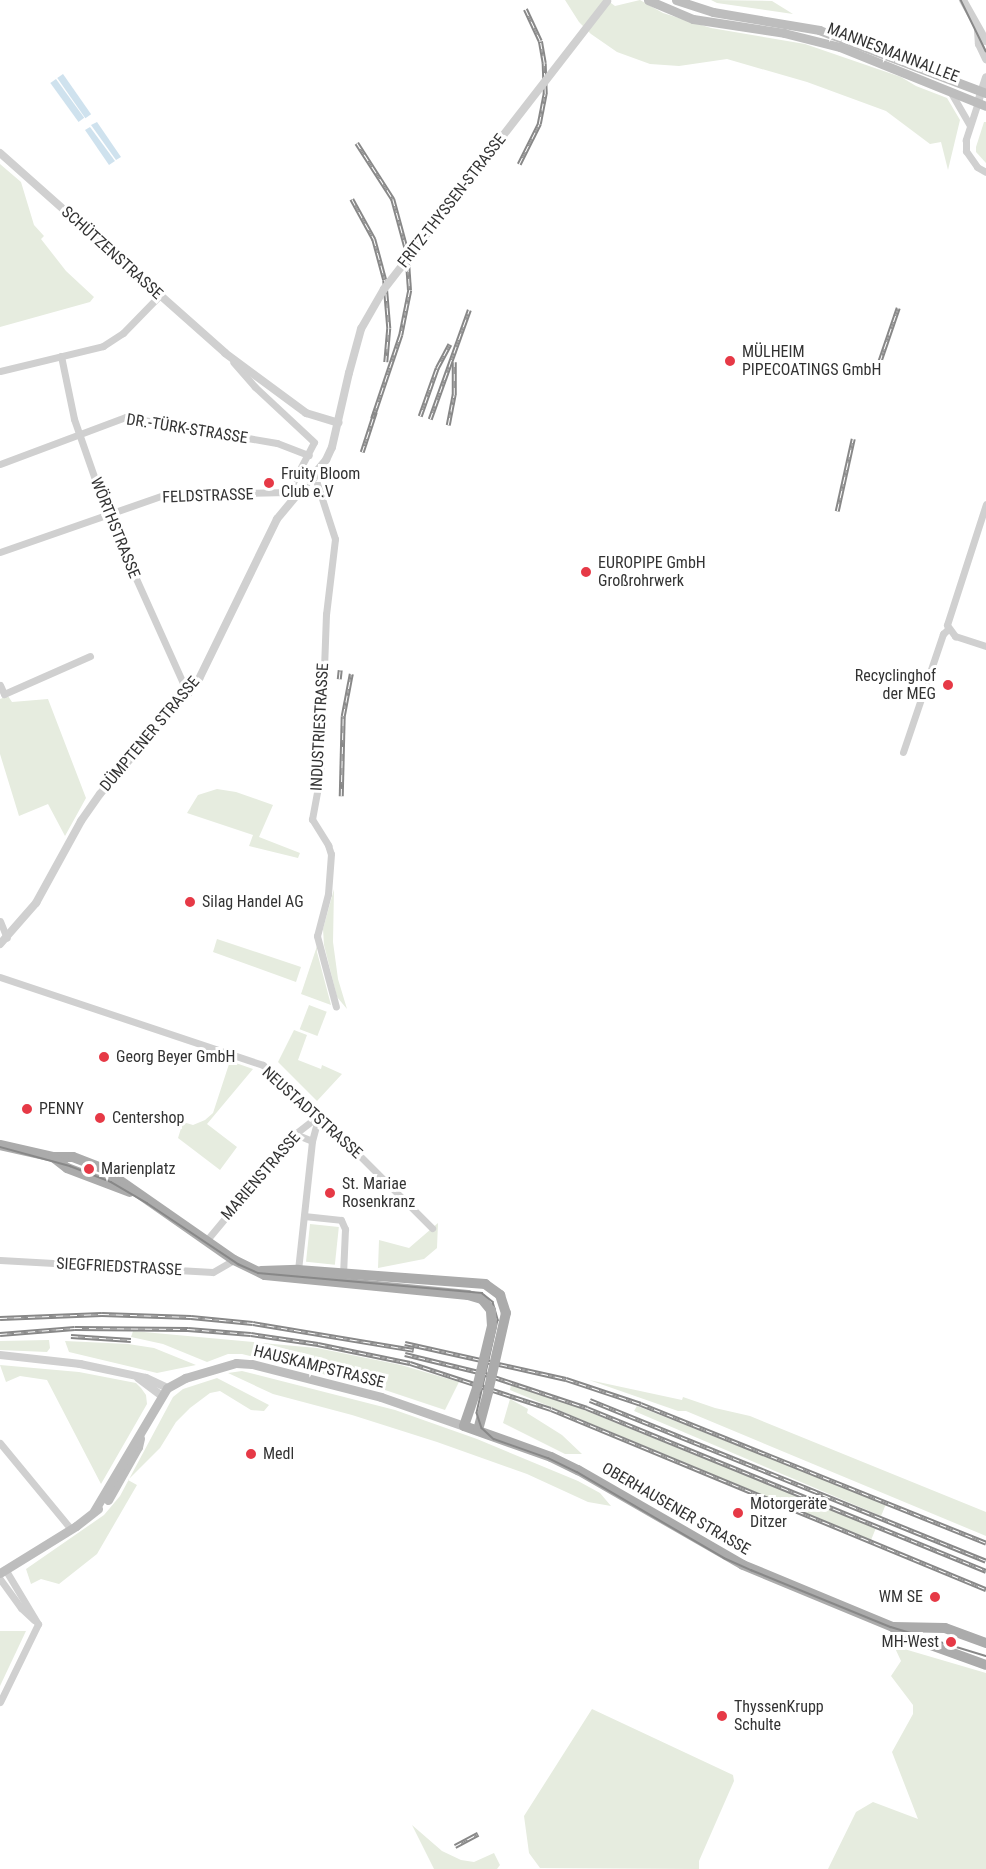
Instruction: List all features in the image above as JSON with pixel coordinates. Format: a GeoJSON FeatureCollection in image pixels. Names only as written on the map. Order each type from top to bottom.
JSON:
{"type":"FeatureCollection","features":[{"type":"Feature","properties":{"kind":"main road","name":"MANNESMANNALLEE"},"geometry":{"type":"LineString","coordinates":[[648,0],[693,20],[784,33],[840,47],[982,104]]}},
{"type":"Feature","properties":{"kind":"main road","name":"MANNESMANNALLEE"},"geometry":{"type":"LineString","coordinates":[[676,0],[713,12],[819,30],[984,92]]}},
{"type":"Feature","properties":{"kind":"main road"},"geometry":{"type":"LineString","coordinates":[[0,1145],[52,1157],[73,1157],[89,1162],[115,1176],[138,1195],[234,1260],[276,1278],[468,1295],[482,1299],[491,1310],[492,1326],[477,1388],[471,1428]]}},
{"type":"Feature","properties":{"kind":"main road"},"geometry":{"type":"LineString","coordinates":[[261,1271],[298,1270],[484,1284],[500,1295],[506,1313],[488,1392],[471,1428]]}},
{"type":"Feature","properties":{"kind":"main road","name":"HAUSKAMPSTRASSE"},"geometry":{"type":"LineString","coordinates":[[164,1392],[185,1378],[223,1366],[252,1364],[381,1397],[471,1428]]}},
{"type":"Feature","properties":{"kind":"main road"},"geometry":{"type":"LineString","coordinates":[[3,1571],[71,1529],[104,1505],[116,1489],[138,1447],[140,1436],[164,1392]]}},
{"type":"Feature","properties":{"kind":"main road","name":"OBERHAUSENER STRASSE"},"geometry":{"type":"LineString","coordinates":[[471,1428],[551,1457],[586,1474],[733,1560],[935,1647],[986,1665]]}},
{"type":"Feature","properties":{"kind":"main road","name":"OBERHAUSENER STRASSE"},"geometry":{"type":"LineString","coordinates":[[893,1627],[926,1625],[952,1630],[986,1643]]}},
{"type":"Feature","properties":{"kind":"street"},"geometry":{"type":"LineString","coordinates":[[963,0],[986,41]]}},
{"type":"Feature","properties":{"kind":"street","name":"FRITZ-THYSSEN-STRASSE"},"geometry":{"type":"LineString","coordinates":[[338,423],[361,329],[384,289],[608,1]]}},
{"type":"Feature","properties":{"kind":"street"},"geometry":{"type":"LineString","coordinates":[[978,30],[979,44],[986,59]]}},
{"type":"Feature","properties":{"kind":"street"},"geometry":{"type":"LineString","coordinates":[[986,77],[982,104],[970,125],[966,151],[977,167],[986,172]]}},
{"type":"Feature","properties":{"kind":"street"},"geometry":{"type":"LineString","coordinates":[[950,91],[970,125]]}},
{"type":"Feature","properties":{"kind":"street","name":"SCHÜTZENSTRASSE"},"geometry":{"type":"LineString","coordinates":[[0,153],[225,353],[306,413],[338,423]]}},
{"type":"Feature","properties":{"kind":"street"},"geometry":{"type":"LineString","coordinates":[[0,371],[113,341],[159,296]]}},
{"type":"Feature","properties":{"kind":"street","name":"SCHÜTZENSTRASSE"},"geometry":{"type":"LineString","coordinates":[[225,353],[255,387],[311,437],[314,446],[309,455]]}},
{"type":"Feature","properties":{"kind":"street","name":"WÖRTHSTRASSE"},"geometry":{"type":"LineString","coordinates":[[61,356],[79,432],[107,514],[188,694]]}},
{"type":"Feature","properties":{"kind":"street","name":"DR.-TÜRK-STRASSE"},"geometry":{"type":"LineString","coordinates":[[0,464],[116,418],[134,417],[277,443],[309,455]]}},
{"type":"Feature","properties":{"kind":"street","name":"DÜMPTENER STRASSE"},"geometry":{"type":"LineString","coordinates":[[4,941],[36,903],[81,821],[100,794],[199,679],[277,519],[315,477],[332,447],[338,423]]}},
{"type":"Feature","properties":{"kind":"street","name":"FELDSTRASSE"},"geometry":{"type":"LineString","coordinates":[[0,552],[164,495],[282,495],[291,489],[309,455]]}},
{"type":"Feature","properties":{"kind":"street","name":"INDUSTRIESTRASSE"},"geometry":{"type":"LineString","coordinates":[[315,477],[335,539],[326,614],[320,776],[312,819],[331,854],[328,894],[317,936],[336,1006]]}},
{"type":"Feature","properties":{"kind":"street"},"geometry":{"type":"LineString","coordinates":[[986,504],[948,620],[948,629],[955,636],[986,646]]}},
{"type":"Feature","properties":{"kind":"street"},"geometry":{"type":"LineString","coordinates":[[903,752],[943,634],[948,629]]}},
{"type":"Feature","properties":{"kind":"street"},"geometry":{"type":"LineString","coordinates":[[0,685],[4,694],[90,656]]}},
{"type":"Feature","properties":{"kind":"street"},"geometry":{"type":"LineString","coordinates":[[0,921],[4,941]]}},
{"type":"Feature","properties":{"kind":"street"},"geometry":{"type":"LineString","coordinates":[[0,972],[9,981]]}},
{"type":"Feature","properties":{"kind":"street","name":"NEUSTADTSTRASSE"},"geometry":{"type":"LineString","coordinates":[[0,977],[263,1065],[319,1114],[432,1228]]}},
{"type":"Feature","properties":{"kind":"street"},"geometry":{"type":"LineString","coordinates":[[298,1270],[312,1141],[319,1114]]}},
{"type":"Feature","properties":{"kind":"street","name":"MARIENSTRASSE"},"geometry":{"type":"LineString","coordinates":[[206,1241],[295,1134],[319,1114]]}},
{"type":"Feature","properties":{"kind":"street"},"geometry":{"type":"LineString","coordinates":[[295,1134],[312,1141]]}},
{"type":"Feature","properties":{"kind":"street"},"geometry":{"type":"LineString","coordinates":[[304,1216],[341,1220],[345,1229],[343,1275]]}},
{"type":"Feature","properties":{"kind":"street","name":"SIEGFRIEDSTRASSE"},"geometry":{"type":"LineString","coordinates":[[0,1260],[213,1272],[224,1268],[234,1260]]}},
{"type":"Feature","properties":{"kind":"street"},"geometry":{"type":"LineString","coordinates":[[0,1355],[80,1364],[146,1378],[164,1392]]}},
{"type":"Feature","properties":{"kind":"street"},"geometry":{"type":"LineString","coordinates":[[0,1443],[71,1529]]}},
{"type":"Feature","properties":{"kind":"street"},"geometry":{"type":"LineString","coordinates":[[3,1571],[38,1624]]}},
{"type":"Feature","properties":{"kind":"street"},"geometry":{"type":"LineString","coordinates":[[0,1579],[21,1608],[38,1624]]}},
{"type":"Feature","properties":{"kind":"street"},"geometry":{"type":"LineString","coordinates":[[0,1702],[38,1624]]}},
{"type":"Feature","properties":{"kind":"shaded area"},"geometry":{"type":"Polygon","coordinates":[[[565,0],[607,0],[615,6],[640,0],[663,13],[711,28],[805,44],[901,77],[916,86],[947,98],[960,120],[948,170],[941,142],[930,144],[886,111],[807,82],[727,59],[679,66],[650,64],[617,52],[591,34],[579,22],[565,0]]]}},
{"type":"Feature","properties":{"kind":"shaded area"},"geometry":{"type":"Polygon","coordinates":[[[711,0],[772,1],[793,14],[717,3],[711,0]]]}},
{"type":"Feature","properties":{"kind":"shaded area"},"geometry":{"type":"Polygon","coordinates":[[[984,122],[986,122],[986,163],[976,152],[984,122]]]}},
{"type":"Feature","properties":{"kind":"shaded area"},"geometry":{"type":"Polygon","coordinates":[[[0,164],[21,182],[34,225],[44,236],[41,239],[66,271],[94,297],[90,302],[0,327],[0,164]]]}},
{"type":"Feature","properties":{"kind":"shaded area"},"geometry":{"type":"Polygon","coordinates":[[[8,696],[12,702],[48,699],[86,798],[65,836],[48,804],[19,816],[0,754],[0,699],[8,696]]]}},
{"type":"Feature","properties":{"kind":"shaded area"},"geometry":{"type":"Polygon","coordinates":[[[217,789],[236,792],[273,805],[259,837],[300,853],[298,858],[249,846],[253,835],[187,813],[198,795],[217,789]]]}},
{"type":"Feature","properties":{"kind":"shaded area"},"geometry":{"type":"Polygon","coordinates":[[[334,889],[333,942],[338,979],[347,1009],[337,997],[324,945],[323,929],[334,889]]]}},
{"type":"Feature","properties":{"kind":"shaded area"},"geometry":{"type":"Polygon","coordinates":[[[217,939],[301,967],[296,982],[213,952],[217,939]]]}},
{"type":"Feature","properties":{"kind":"shaded area"},"geometry":{"type":"Polygon","coordinates":[[[317,946],[317,952],[331,1005],[301,994],[317,946]]]}},
{"type":"Feature","properties":{"kind":"shaded area"},"geometry":{"type":"Polygon","coordinates":[[[309,1005],[327,1012],[317,1036],[300,1029],[309,1005]]]}},
{"type":"Feature","properties":{"kind":"shaded area"},"geometry":{"type":"Polygon","coordinates":[[[294,1030],[307,1035],[298,1060],[321,1069],[322,1065],[342,1074],[317,1101],[278,1062],[294,1030]]]}},
{"type":"Feature","properties":{"kind":"shaded area"},"geometry":{"type":"Polygon","coordinates":[[[230,1061],[253,1069],[207,1124],[237,1147],[220,1170],[178,1138],[183,1122],[193,1125],[205,1120],[213,1113],[230,1061]]]}},
{"type":"Feature","properties":{"kind":"shaded area"},"geometry":{"type":"Polygon","coordinates":[[[438,1223],[437,1248],[424,1259],[378,1268],[379,1240],[409,1248],[438,1223]]]}},
{"type":"Feature","properties":{"kind":"shaded area"},"geometry":{"type":"Polygon","coordinates":[[[310,1224],[339,1227],[335,1265],[306,1262],[310,1224]]]}},
{"type":"Feature","properties":{"kind":"shaded area"},"geometry":{"type":"Polygon","coordinates":[[[133,1331],[317,1348],[401,1365],[459,1382],[445,1410],[379,1388],[242,1354],[228,1354],[207,1362],[163,1344],[131,1337],[133,1331]]]}},
{"type":"Feature","properties":{"kind":"shaded area"},"geometry":{"type":"Polygon","coordinates":[[[49,1340],[50,1348],[47,1352],[0,1350],[0,1341],[49,1340]]]}},
{"type":"Feature","properties":{"kind":"shaded area"},"geometry":{"type":"Polygon","coordinates":[[[65,1341],[128,1344],[154,1348],[196,1365],[157,1373],[69,1352],[65,1341]]]}},
{"type":"Feature","properties":{"kind":"shaded area"},"geometry":{"type":"Polygon","coordinates":[[[0,1365],[79,1372],[136,1383],[141,1388],[146,1395],[147,1404],[101,1484],[47,1380],[20,1376],[6,1382],[0,1365]]]}},
{"type":"Feature","properties":{"kind":"shaded area"},"geometry":{"type":"Polygon","coordinates":[[[242,1371],[395,1410],[477,1439],[578,1481],[600,1493],[611,1506],[588,1502],[527,1474],[437,1442],[352,1415],[273,1394],[228,1373],[242,1371]]]}},
{"type":"Feature","properties":{"kind":"shaded area"},"geometry":{"type":"Polygon","coordinates":[[[217,1378],[269,1405],[264,1411],[251,1410],[220,1391],[210,1393],[176,1422],[160,1448],[129,1479],[173,1397],[183,1389],[217,1378]]]}},
{"type":"Feature","properties":{"kind":"shaded area"},"geometry":{"type":"Polygon","coordinates":[[[589,1380],[682,1400],[683,1397],[715,1408],[750,1416],[986,1512],[986,1536],[686,1411],[678,1411],[589,1380]]]}},
{"type":"Feature","properties":{"kind":"shaded area"},"geometry":{"type":"Polygon","coordinates":[[[511,1385],[574,1406],[876,1528],[871,1540],[510,1390],[511,1385]]]}},
{"type":"Feature","properties":{"kind":"shaded area"},"geometry":{"type":"Polygon","coordinates":[[[510,1399],[528,1409],[527,1413],[562,1435],[582,1454],[565,1454],[503,1423],[510,1399]]]}},
{"type":"Feature","properties":{"kind":"shaded area"},"geometry":{"type":"Polygon","coordinates":[[[637,1406],[886,1504],[881,1516],[634,1411],[637,1406]]]}},
{"type":"Feature","properties":{"kind":"shaded area"},"geometry":{"type":"Polygon","coordinates":[[[128,1480],[137,1485],[97,1554],[59,1584],[41,1579],[31,1584],[26,1569],[104,1515],[120,1496],[128,1480]]]}},
{"type":"Feature","properties":{"kind":"shaded area"},"geometry":{"type":"Polygon","coordinates":[[[0,1631],[26,1631],[0,1686],[0,1631]]]}},
{"type":"Feature","properties":{"kind":"shaded area"},"geometry":{"type":"Polygon","coordinates":[[[894,1646],[986,1673],[986,1869],[828,1869],[856,1812],[873,1802],[918,1819],[892,1752],[913,1714],[913,1705],[891,1676],[901,1661],[894,1646]]]}},
{"type":"Feature","properties":{"kind":"shaded area"},"geometry":{"type":"Polygon","coordinates":[[[592,1709],[733,1775],[734,1781],[699,1861],[699,1869],[540,1868],[529,1853],[524,1816],[592,1709]]]}},
{"type":"Feature","properties":{"kind":"shaded area"},"geometry":{"type":"Polygon","coordinates":[[[412,1825],[442,1851],[461,1860],[474,1862],[494,1853],[500,1865],[497,1869],[434,1869],[412,1825]]]}},
{"type":"Feature","properties":{"kind":"water"},"geometry":{"type":"Polygon","coordinates":[[[63,74],[91,114],[85,118],[57,78],[63,74]]]}},
{"type":"Feature","properties":{"kind":"water"},"geometry":{"type":"Polygon","coordinates":[[[56,79],[84,118],[79,122],[50,83],[56,79]]]}},
{"type":"Feature","properties":{"kind":"water"},"geometry":{"type":"Polygon","coordinates":[[[97,122],[121,157],[116,160],[91,125],[97,122]]]}},
{"type":"Feature","properties":{"kind":"water"},"geometry":{"type":"Polygon","coordinates":[[[90,127],[115,161],[109,165],[85,130],[90,127]]]}},
{"type":"Feature","properties":{"kind":"tram line"},"geometry":{"type":"LineString","coordinates":[[961,0],[986,51]]}},
{"type":"Feature","properties":{"kind":"tram line"},"geometry":{"type":"LineString","coordinates":[[0,1147],[70,1166],[111,1182],[147,1203],[238,1264],[258,1273],[482,1293],[493,1302],[498,1320],[477,1413],[482,1428],[494,1439],[548,1458],[577,1472],[724,1558],[751,1570],[891,1627],[986,1656]]}},
{"type":"Feature","properties":{"kind":"railway"},"geometry":{"type":"LineString","coordinates":[[519,164],[539,124],[545,94],[544,63],[540,41],[525,9]]}},
{"type":"Feature","properties":{"kind":"railway"},"geometry":{"type":"LineString","coordinates":[[357,143],[393,199],[407,251],[410,290],[401,335],[373,418]]}},
{"type":"Feature","properties":{"kind":"railway"},"geometry":{"type":"LineString","coordinates":[[352,199],[374,239],[385,280],[389,328],[386,362]]}},
{"type":"Feature","properties":{"kind":"railway"},"geometry":{"type":"LineString","coordinates":[[875,375],[898,308]]}},
{"type":"Feature","properties":{"kind":"railway"},"geometry":{"type":"LineString","coordinates":[[430,419],[469,310]]}},
{"type":"Feature","properties":{"kind":"railway"},"geometry":{"type":"LineString","coordinates":[[420,416],[437,368],[450,344]]}},
{"type":"Feature","properties":{"kind":"railway"},"geometry":{"type":"LineString","coordinates":[[448,425],[454,395],[454,362]]}},
{"type":"Feature","properties":{"kind":"railway"},"geometry":{"type":"LineString","coordinates":[[362,452],[375,412]]}},
{"type":"Feature","properties":{"kind":"railway"},"geometry":{"type":"LineString","coordinates":[[837,511],[853,439]]}},
{"type":"Feature","properties":{"kind":"railway"},"geometry":{"type":"LineString","coordinates":[[339,679],[340,670]]}},
{"type":"Feature","properties":{"kind":"railway"},"geometry":{"type":"LineString","coordinates":[[341,796],[343,716],[351,674]]}},
{"type":"Feature","properties":{"kind":"railway"},"geometry":{"type":"LineString","coordinates":[[0,1318],[102,1314],[191,1317],[253,1323],[414,1350]]}},
{"type":"Feature","properties":{"kind":"railway"},"geometry":{"type":"LineString","coordinates":[[0,1334],[75,1328],[188,1329],[251,1334],[318,1344],[410,1363],[551,1409],[986,1589]]}},
{"type":"Feature","properties":{"kind":"railway"},"geometry":{"type":"LineString","coordinates":[[71,1336],[131,1340]]}},
{"type":"Feature","properties":{"kind":"railway"},"geometry":{"type":"LineString","coordinates":[[405,1343],[566,1379],[641,1404],[986,1543]]}},
{"type":"Feature","properties":{"kind":"railway"},"geometry":{"type":"LineString","coordinates":[[405,1354],[479,1372],[587,1408],[986,1571]]}},
{"type":"Feature","properties":{"kind":"railway"},"geometry":{"type":"LineString","coordinates":[[590,1400],[986,1561]]}},
{"type":"Feature","properties":{"kind":"railway"},"geometry":{"type":"LineString","coordinates":[[455,1846],[478,1834]]}},
{"type":"Feature","properties":{"kind":"place","name":"MÜLHEIM PIPECOATINGS GmbH"},"geometry":{"type":"Point","coordinates":[730,361]}},
{"type":"Feature","properties":{"kind":"place","name":"Fruity Bloom Club e.V"},"geometry":{"type":"Point","coordinates":[269,483]}},
{"type":"Feature","properties":{"kind":"place","name":"EUROPIPE GmbH Großrohrwerk"},"geometry":{"type":"Point","coordinates":[586,572]}},
{"type":"Feature","properties":{"kind":"place","name":"Recyclinghof der MEG"},"geometry":{"type":"Point","coordinates":[948,685]}},
{"type":"Feature","properties":{"kind":"place","name":"Silag Handel AG"},"geometry":{"type":"Point","coordinates":[190,902]}},
{"type":"Feature","properties":{"kind":"place","name":"Georg Beyer GmbH"},"geometry":{"type":"Point","coordinates":[104,1057]}},
{"type":"Feature","properties":{"kind":"place","name":"PENNY"},"geometry":{"type":"Point","coordinates":[27,1109]}},
{"type":"Feature","properties":{"kind":"place","name":"Centershop"},"geometry":{"type":"Point","coordinates":[100,1118]}},
{"type":"Feature","properties":{"kind":"place","name":"Marienplatz"},"geometry":{"type":"Point","coordinates":[89,1169]}},
{"type":"Feature","properties":{"kind":"place","name":"St. Mariae Rosenkranz"},"geometry":{"type":"Point","coordinates":[330,1193]}},
{"type":"Feature","properties":{"kind":"place","name":"Medl"},"geometry":{"type":"Point","coordinates":[251,1454]}},
{"type":"Feature","properties":{"kind":"place","name":"Motorgeräte Ditzer"},"geometry":{"type":"Point","coordinates":[738,1513]}},
{"type":"Feature","properties":{"kind":"place","name":"WM SE"},"geometry":{"type":"Point","coordinates":[935,1597]}},
{"type":"Feature","properties":{"kind":"place","name":"MH-West"},"geometry":{"type":"Point","coordinates":[951,1642]}},
{"type":"Feature","properties":{"kind":"place","name":"ThyssenKrupp Schulte"},"geometry":{"type":"Point","coordinates":[722,1716]}}]}
